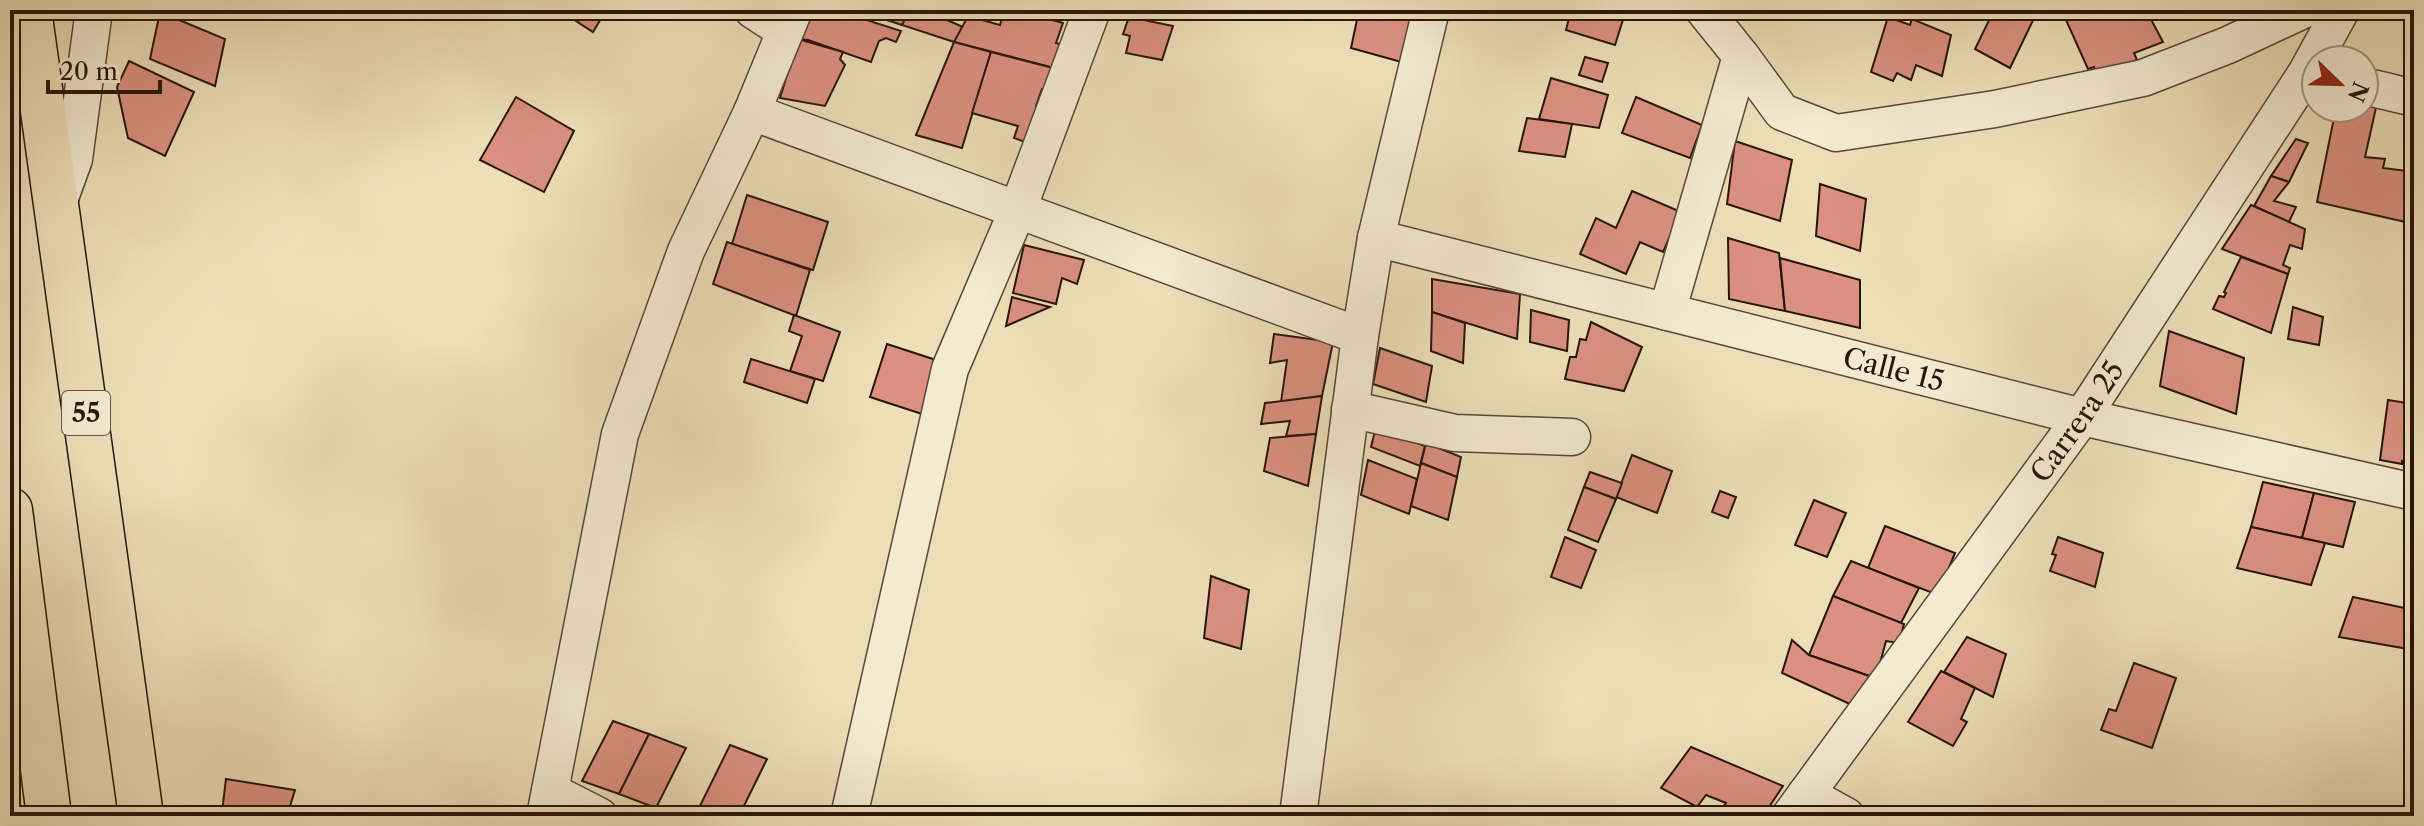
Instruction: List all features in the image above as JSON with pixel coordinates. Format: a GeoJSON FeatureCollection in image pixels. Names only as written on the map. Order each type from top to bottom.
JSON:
{"type":"FeatureCollection","features":[{"type":"Feature","properties":{"kind":"highway","name":"55"},"geometry":{"type":"LineString","coordinates":[[29,10],[141,816]]}},
{"type":"Feature","properties":{"kind":"highway"},"geometry":{"type":"LineString","coordinates":[[10,510],[21,691],[49,816]]}},
{"type":"Feature","properties":{"kind":"street"},"geometry":{"type":"LineString","coordinates":[[57,206],[74,159],[95,10]]}},
{"type":"Feature","properties":{"kind":"street"},"geometry":{"type":"LineString","coordinates":[[599,816],[548,804],[620,434],[686,251],[752,112],[790,21],[753,10]]}},
{"type":"Feature","properties":{"kind":"street"},"geometry":{"type":"LineString","coordinates":[[849,816],[950,369],[1018,209],[1092,10]]}},
{"type":"Feature","properties":{"kind":"street"},"geometry":{"type":"LineString","coordinates":[[1298,816],[1350,409],[1376,238],[1431,10]]}},
{"type":"Feature","properties":{"kind":"street"},"geometry":{"type":"LineString","coordinates":[[1704,10],[1782,112],[1836,133],[1995,109],[2143,78],[2228,45],[2296,12]]}},
{"type":"Feature","properties":{"kind":"street","name":"Carrera 25"},"geometry":{"type":"LineString","coordinates":[[2325,44],[2341,10]]}},
{"type":"Feature","properties":{"kind":"street"},"geometry":{"type":"LineString","coordinates":[[1667,312],[1741,56]]}},
{"type":"Feature","properties":{"kind":"street"},"geometry":{"type":"LineString","coordinates":[[2380,90],[2414,98]]}},
{"type":"Feature","properties":{"kind":"street","name":"Carrera 25"},"geometry":{"type":"LineString","coordinates":[[1798,805],[2082,417],[2300,91]]}},
{"type":"Feature","properties":{"kind":"street"},"geometry":{"type":"LineString","coordinates":[[752,112],[1360,336]]}},
{"type":"Feature","properties":{"kind":"street","name":"Calle 15"},"geometry":{"type":"LineString","coordinates":[[1376,238],[2082,417],[2414,492]]}},
{"type":"Feature","properties":{"kind":"street"},"geometry":{"type":"LineString","coordinates":[[1350,409],[1455,433],[1572,437]]}},
{"type":"Feature","properties":{"kind":"street"},"geometry":{"type":"LineString","coordinates":[[1798,805],[1846,816]]}},
{"type":"Feature","properties":{"kind":"building"},"geometry":{"type":"Polygon","coordinates":[[[559,10],[606,10],[593,32],[559,10]]]}},
{"type":"Feature","properties":{"kind":"building"},"geometry":{"type":"Polygon","coordinates":[[[807,10],[836,10],[901,31],[896,42],[886,38],[879,41],[871,62],[798,39],[807,10]]]}},
{"type":"Feature","properties":{"kind":"building"},"geometry":{"type":"Polygon","coordinates":[[[856,10],[910,10],[902,25],[856,10]]]}},
{"type":"Feature","properties":{"kind":"building"},"geometry":{"type":"Polygon","coordinates":[[[910,10],[953,10],[947,20],[963,27],[954,42],[902,25],[910,10]]]}},
{"type":"Feature","properties":{"kind":"building"},"geometry":{"type":"Polygon","coordinates":[[[1004,10],[1018,10],[1063,23],[1056,43],[1063,45],[1054,68],[954,42],[968,16],[1000,25],[1004,10]]]}},
{"type":"Feature","properties":{"kind":"building"},"geometry":{"type":"Polygon","coordinates":[[[1359,10],[1389,19],[1391,10],[1417,10],[1405,63],[1351,48],[1359,10]]]}},
{"type":"Feature","properties":{"kind":"building"},"geometry":{"type":"Polygon","coordinates":[[[1571,10],[1626,10],[1615,45],[1566,30],[1571,10]]]}},
{"type":"Feature","properties":{"kind":"building"},"geometry":{"type":"Polygon","coordinates":[[[1994,10],[2038,10],[2010,68],[1975,49],[1994,10]]]}},
{"type":"Feature","properties":{"kind":"building"},"geometry":{"type":"Polygon","coordinates":[[[2090,10],[2146,10],[2163,42],[2134,53],[2137,60],[2098,77],[2094,67],[2088,69],[2066,20],[2090,10]]]}},
{"type":"Feature","properties":{"kind":"building"},"geometry":{"type":"Polygon","coordinates":[[[160,12],[225,39],[215,86],[150,59],[160,12]]]}},
{"type":"Feature","properties":{"kind":"building"},"geometry":{"type":"Polygon","coordinates":[[[1129,17],[1173,26],[1162,60],[1126,53],[1130,36],[1123,34],[1129,17]]]}},
{"type":"Feature","properties":{"kind":"building"},"geometry":{"type":"Polygon","coordinates":[[[1888,17],[1910,25],[1912,19],[1951,35],[1942,76],[1916,65],[1911,80],[1897,73],[1893,81],[1871,72],[1888,17]]]}},
{"type":"Feature","properties":{"kind":"building"},"geometry":{"type":"Polygon","coordinates":[[[798,39],[843,52],[840,59],[845,65],[825,106],[780,98],[798,39]]]}},
{"type":"Feature","properties":{"kind":"building"},"geometry":{"type":"Polygon","coordinates":[[[954,42],[991,52],[962,148],[916,135],[954,42]]]}},
{"type":"Feature","properties":{"kind":"building"},"geometry":{"type":"Polygon","coordinates":[[[991,52],[1057,69],[1046,90],[1042,89],[1036,106],[1043,109],[1028,143],[1014,138],[1018,126],[972,113],[991,52]]]}},
{"type":"Feature","properties":{"kind":"building"},"geometry":{"type":"Polygon","coordinates":[[[1585,57],[1608,63],[1602,82],[1579,75],[1585,57]]]}},
{"type":"Feature","properties":{"kind":"building"},"geometry":{"type":"Polygon","coordinates":[[[129,61],[194,92],[165,156],[128,138],[117,87],[129,61]]]}},
{"type":"Feature","properties":{"kind":"building"},"geometry":{"type":"Polygon","coordinates":[[[1551,78],[1608,95],[1599,128],[1539,119],[1551,78]]]}},
{"type":"Feature","properties":{"kind":"building"},"geometry":{"type":"Polygon","coordinates":[[[516,97],[574,131],[544,192],[480,160],[516,97]]]}},
{"type":"Feature","properties":{"kind":"building"},"geometry":{"type":"Polygon","coordinates":[[[1636,97],[1702,125],[1690,158],[1622,133],[1636,97]]]}},
{"type":"Feature","properties":{"kind":"building"},"geometry":{"type":"Polygon","coordinates":[[[1527,118],[1572,124],[1565,157],[1519,151],[1527,118]]]}},
{"type":"Feature","properties":{"kind":"building"},"geometry":{"type":"Polygon","coordinates":[[[2333,124],[2372,124],[2365,157],[2385,159],[2383,168],[2414,172],[2414,204],[2410,223],[2317,202],[2333,124]]]}},
{"type":"Feature","properties":{"kind":"building"},"geometry":{"type":"Polygon","coordinates":[[[2296,139],[2308,143],[2289,182],[2271,176],[2296,139]]]}},
{"type":"Feature","properties":{"kind":"building"},"geometry":{"type":"Polygon","coordinates":[[[1735,141],[1792,160],[1780,221],[1727,204],[1735,141]]]}},
{"type":"Feature","properties":{"kind":"building"},"geometry":{"type":"Polygon","coordinates":[[[2271,176],[2289,182],[2274,201],[2296,207],[2289,222],[2254,206],[2271,176]]]}},
{"type":"Feature","properties":{"kind":"building"},"geometry":{"type":"Polygon","coordinates":[[[1820,184],[1866,199],[1860,251],[1816,236],[1820,184]]]}},
{"type":"Feature","properties":{"kind":"building"},"geometry":{"type":"Polygon","coordinates":[[[1632,191],[1681,212],[1663,252],[1640,242],[1626,274],[1580,254],[1596,218],[1616,228],[1632,191]]]}},
{"type":"Feature","properties":{"kind":"building"},"geometry":{"type":"Polygon","coordinates":[[[747,195],[828,222],[813,270],[732,244],[747,195]]]}},
{"type":"Feature","properties":{"kind":"building"},"geometry":{"type":"Polygon","coordinates":[[[2251,205],[2305,229],[2302,249],[2290,245],[2283,265],[2290,268],[2288,274],[2222,249],[2251,205]]]}},
{"type":"Feature","properties":{"kind":"building"},"geometry":{"type":"Polygon","coordinates":[[[1728,238],[1779,253],[1785,311],[1729,299],[1728,238]]]}},
{"type":"Feature","properties":{"kind":"building"},"geometry":{"type":"Polygon","coordinates":[[[727,242],[810,270],[796,316],[713,284],[727,242]]]}},
{"type":"Feature","properties":{"kind":"building"},"geometry":{"type":"Polygon","coordinates":[[[1024,245],[1084,260],[1077,284],[1062,278],[1056,304],[1013,293],[1024,245]]]}},
{"type":"Feature","properties":{"kind":"building"},"geometry":{"type":"Polygon","coordinates":[[[2241,257],[2288,274],[2271,333],[2213,309],[2219,296],[2224,297],[2241,257]]]}},
{"type":"Feature","properties":{"kind":"building"},"geometry":{"type":"Polygon","coordinates":[[[1780,258],[1860,280],[1860,328],[1785,311],[1780,258]]]}},
{"type":"Feature","properties":{"kind":"building"},"geometry":{"type":"Polygon","coordinates":[[[1432,279],[1520,294],[1517,339],[1432,312],[1432,279]]]}},
{"type":"Feature","properties":{"kind":"building"},"geometry":{"type":"Polygon","coordinates":[[[1012,297],[1015,298],[1050,307],[1006,326],[1012,297]]]}},
{"type":"Feature","properties":{"kind":"building"},"geometry":{"type":"Polygon","coordinates":[[[2293,307],[2323,317],[2319,345],[2288,339],[2293,307]]]}},
{"type":"Feature","properties":{"kind":"building"},"geometry":{"type":"Polygon","coordinates":[[[1531,310],[1569,320],[1567,351],[1530,342],[1531,310]]]}},
{"type":"Feature","properties":{"kind":"building"},"geometry":{"type":"Polygon","coordinates":[[[1432,312],[1465,323],[1463,363],[1431,351],[1432,312]]]}},
{"type":"Feature","properties":{"kind":"building"},"geometry":{"type":"Polygon","coordinates":[[[794,315],[840,332],[823,381],[790,371],[802,336],[789,331],[794,315]]]}},
{"type":"Feature","properties":{"kind":"building"},"geometry":{"type":"Polygon","coordinates":[[[1591,322],[1642,347],[1624,391],[1565,379],[1570,357],[1576,357],[1580,339],[1586,340],[1591,322]]]}},
{"type":"Feature","properties":{"kind":"building"},"geometry":{"type":"Polygon","coordinates":[[[2169,331],[2244,358],[2236,414],[2160,386],[2169,331]]]}},
{"type":"Feature","properties":{"kind":"building"},"geometry":{"type":"Polygon","coordinates":[[[1274,334],[1333,342],[1322,396],[1281,402],[1287,360],[1270,363],[1274,334]]]}},
{"type":"Feature","properties":{"kind":"building"},"geometry":{"type":"Polygon","coordinates":[[[887,344],[939,361],[922,414],[870,397],[887,344]]]}},
{"type":"Feature","properties":{"kind":"building"},"geometry":{"type":"Polygon","coordinates":[[[1380,348],[1432,366],[1426,402],[1373,384],[1380,348]]]}},
{"type":"Feature","properties":{"kind":"building"},"geometry":{"type":"Polygon","coordinates":[[[751,359],[815,379],[807,403],[744,382],[751,359]]]}},
{"type":"Feature","properties":{"kind":"building"},"geometry":{"type":"Polygon","coordinates":[[[1322,396],[1316,434],[1286,436],[1290,421],[1261,424],[1265,403],[1322,396]]]}},
{"type":"Feature","properties":{"kind":"building"},"geometry":{"type":"Polygon","coordinates":[[[2388,400],[2414,404],[2414,463],[2380,460],[2388,400]]]}},
{"type":"Feature","properties":{"kind":"building"},"geometry":{"type":"Polygon","coordinates":[[[1376,427],[1425,446],[1420,466],[1371,447],[1376,427]]]}},
{"type":"Feature","properties":{"kind":"building"},"geometry":{"type":"Polygon","coordinates":[[[1316,434],[1308,486],[1264,471],[1270,438],[1316,434]]]}},
{"type":"Feature","properties":{"kind":"building"},"geometry":{"type":"Polygon","coordinates":[[[1426,443],[1461,457],[1457,477],[1421,463],[1426,443]]]}},
{"type":"Feature","properties":{"kind":"building"},"geometry":{"type":"Polygon","coordinates":[[[1632,455],[1672,471],[1657,513],[1616,497],[1632,455]]]}},
{"type":"Feature","properties":{"kind":"building"},"geometry":{"type":"Polygon","coordinates":[[[1368,460],[1417,479],[1409,514],[1361,495],[1368,460]]]}},
{"type":"Feature","properties":{"kind":"building"},"geometry":{"type":"Polygon","coordinates":[[[1421,463],[1457,477],[1448,520],[1411,506],[1421,463]]]}},
{"type":"Feature","properties":{"kind":"building"},"geometry":{"type":"Polygon","coordinates":[[[1590,472],[1622,483],[1616,499],[1584,487],[1590,472]]]}},
{"type":"Feature","properties":{"kind":"building"},"geometry":{"type":"Polygon","coordinates":[[[2263,482],[2314,493],[2302,538],[2251,527],[2263,482]]]}},
{"type":"Feature","properties":{"kind":"building"},"geometry":{"type":"Polygon","coordinates":[[[1584,487],[1616,499],[1598,542],[1568,530],[1584,487]]]}},
{"type":"Feature","properties":{"kind":"building"},"geometry":{"type":"Polygon","coordinates":[[[1720,491],[1736,497],[1728,518],[1712,512],[1720,491]]]}},
{"type":"Feature","properties":{"kind":"building"},"geometry":{"type":"Polygon","coordinates":[[[2314,493],[2355,502],[2343,547],[2302,538],[2314,493]]]}},
{"type":"Feature","properties":{"kind":"building"},"geometry":{"type":"Polygon","coordinates":[[[1814,500],[1846,513],[1827,557],[1795,545],[1814,500]]]}},
{"type":"Feature","properties":{"kind":"building"},"geometry":{"type":"Polygon","coordinates":[[[1885,526],[1955,553],[1938,595],[1868,568],[1885,526]]]}},
{"type":"Feature","properties":{"kind":"building"},"geometry":{"type":"Polygon","coordinates":[[[2251,527],[2325,543],[2311,585],[2237,568],[2251,527]]]}},
{"type":"Feature","properties":{"kind":"building"},"geometry":{"type":"Polygon","coordinates":[[[1565,537],[1596,550],[1581,588],[1551,577],[1565,537]]]}},
{"type":"Feature","properties":{"kind":"building"},"geometry":{"type":"Polygon","coordinates":[[[2058,537],[2103,553],[2095,587],[2050,571],[2058,537]]]}},
{"type":"Feature","properties":{"kind":"building"},"geometry":{"type":"Polygon","coordinates":[[[1851,561],[1919,588],[1901,623],[1833,596],[1851,561]]]}},
{"type":"Feature","properties":{"kind":"building"},"geometry":{"type":"Polygon","coordinates":[[[1211,576],[1249,590],[1241,649],[1204,638],[1211,576]]]}},
{"type":"Feature","properties":{"kind":"building"},"geometry":{"type":"Polygon","coordinates":[[[1833,596],[1904,624],[1899,643],[1886,641],[1872,677],[1809,655],[1833,596]]]}},
{"type":"Feature","properties":{"kind":"building"},"geometry":{"type":"Polygon","coordinates":[[[2353,597],[2414,610],[2414,650],[2339,637],[2353,597]]]}},
{"type":"Feature","properties":{"kind":"building"},"geometry":{"type":"Polygon","coordinates":[[[1967,637],[2006,654],[1993,697],[1944,672],[1967,637]]]}},
{"type":"Feature","properties":{"kind":"building"},"geometry":{"type":"Polygon","coordinates":[[[1792,640],[1809,655],[1875,678],[1852,705],[1782,673],[1792,640]]]}},
{"type":"Feature","properties":{"kind":"building"},"geometry":{"type":"Polygon","coordinates":[[[2134,663],[2176,678],[2152,748],[2101,730],[2109,709],[2116,711],[2134,663]]]}},
{"type":"Feature","properties":{"kind":"building"},"geometry":{"type":"Polygon","coordinates":[[[1941,671],[1975,688],[1961,719],[1967,722],[1953,746],[1908,722],[1941,671]]]}},
{"type":"Feature","properties":{"kind":"building"},"geometry":{"type":"Polygon","coordinates":[[[613,721],[649,734],[619,794],[582,781],[613,721]]]}},
{"type":"Feature","properties":{"kind":"building"},"geometry":{"type":"Polygon","coordinates":[[[649,734],[686,748],[656,808],[619,794],[649,734]]]}},
{"type":"Feature","properties":{"kind":"building"},"geometry":{"type":"Polygon","coordinates":[[[730,745],[767,759],[739,816],[695,816],[730,745]]]}},
{"type":"Feature","properties":{"kind":"building"},"geometry":{"type":"Polygon","coordinates":[[[1691,747],[1783,786],[1763,816],[1716,816],[1726,803],[1706,795],[1697,807],[1661,788],[1691,747]]]}},
{"type":"Feature","properties":{"kind":"building"},"geometry":{"type":"Polygon","coordinates":[[[226,779],[295,790],[287,816],[242,816],[222,812],[226,779]]]}}]}
